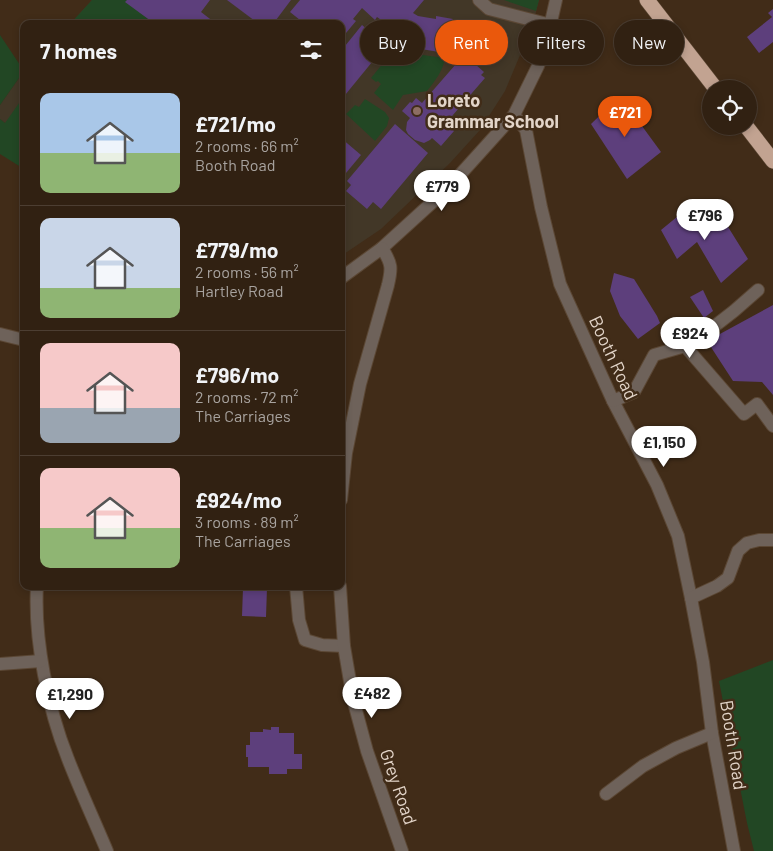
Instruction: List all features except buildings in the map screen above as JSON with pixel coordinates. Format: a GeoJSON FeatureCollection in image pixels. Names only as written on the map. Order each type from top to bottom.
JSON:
{"type":"FeatureCollection","features":[{"type":"Feature","properties":{"kind":"highway"},"geometry":{"type":"LineString","coordinates":[[646,0],[709,80]]}},
{"type":"Feature","properties":{"kind":"highway"},"geometry":{"type":"LineString","coordinates":[[753,135],[773,161]]}},
{"type":"Feature","properties":{"kind":"street"},"geometry":{"type":"LineString","coordinates":[[479,0],[489,9],[532,20]]}},
{"type":"Feature","properties":{"kind":"street"},"geometry":{"type":"LineString","coordinates":[[552,20],[556,0]]}},
{"type":"Feature","properties":{"kind":"street"},"geometry":{"type":"LineString","coordinates":[[345,275],[382,248],[448,188],[514,115],[538,65]]}},
{"type":"Feature","properties":{"kind":"street","name":"Booth Road"},"geometry":{"type":"LineString","coordinates":[[514,115],[526,130],[541,207],[560,284],[613,401],[657,485],[678,536],[692,598],[703,662],[712,733],[734,851]]}},
{"type":"Feature","properties":{"kind":"street"},"geometry":{"type":"LineString","coordinates":[[345,462],[360,384],[391,270],[389,259],[382,248]]}},
{"type":"Feature","properties":{"kind":"street"},"geometry":{"type":"LineString","coordinates":[[613,401],[634,392],[654,355],[685,346],[708,332],[758,290]]}},
{"type":"Feature","properties":{"kind":"street"},"geometry":{"type":"LineString","coordinates":[[0,334],[20,339]]}},
{"type":"Feature","properties":{"kind":"street"},"geometry":{"type":"LineString","coordinates":[[685,346],[744,414],[757,404],[773,426]]}},
{"type":"Feature","properties":{"kind":"street"},"geometry":{"type":"LineString","coordinates":[[692,598],[717,586],[728,578],[738,551],[747,543],[759,540],[773,540]]}},
{"type":"Feature","properties":{"kind":"street"},"geometry":{"type":"LineString","coordinates":[[38,590],[41,661],[53,714],[67,758],[107,851]]}},
{"type":"Feature","properties":{"kind":"street"},"geometry":{"type":"LineString","coordinates":[[296,590],[299,620],[304,640],[322,645],[344,646]]}},
{"type":"Feature","properties":{"kind":"street","name":"Grey Road"},"geometry":{"type":"LineString","coordinates":[[340,590],[344,646],[353,699],[366,751],[402,851]]}},
{"type":"Feature","properties":{"kind":"street"},"geometry":{"type":"LineString","coordinates":[[0,664],[41,661]]}},
{"type":"Feature","properties":{"kind":"street"},"geometry":{"type":"LineString","coordinates":[[606,794],[643,766],[676,748],[712,733]]}},
{"type":"Feature","properties":{"kind":"shaded area","name":"Loreto Grammar School"},"geometry":{"type":"Polygon","coordinates":[[[92,0],[539,0],[534,20],[518,20],[518,60],[505,91],[480,130],[450,163],[381,229],[345,253],[345,20],[74,20],[92,0]]]}},
{"type":"Feature","properties":{"kind":"shaded area"},"geometry":{"type":"Polygon","coordinates":[[[20,77],[20,135],[0,119],[0,105],[20,77]]]}},
{"type":"Feature","properties":{"kind":"green space"},"geometry":{"type":"Polygon","coordinates":[[[92,0],[127,0],[126,2],[150,20],[74,20],[92,0]]]}},
{"type":"Feature","properties":{"kind":"green space"},"geometry":{"type":"Polygon","coordinates":[[[504,0],[539,0],[536,11],[504,0]]]}},
{"type":"Feature","properties":{"kind":"green space"},"geometry":{"type":"Polygon","coordinates":[[[0,35],[20,65],[20,77],[0,105],[0,35]]]}},
{"type":"Feature","properties":{"kind":"green space"},"geometry":{"type":"Polygon","coordinates":[[[425,55],[435,57],[435,65],[443,65],[436,80],[427,91],[403,95],[393,110],[374,93],[381,84],[371,78],[382,65],[425,65],[425,55]]]}},
{"type":"Feature","properties":{"kind":"green space"},"geometry":{"type":"Polygon","coordinates":[[[365,99],[385,112],[389,118],[387,126],[375,141],[346,114],[355,105],[359,107],[365,99]]]}},
{"type":"Feature","properties":{"kind":"green space"},"geometry":{"type":"Polygon","coordinates":[[[20,102],[20,166],[0,154],[0,119],[5,123],[20,102]]]}},
{"type":"Feature","properties":{"kind":"green space"},"geometry":{"type":"Polygon","coordinates":[[[773,660],[773,851],[754,851],[719,681],[773,660]]]}},
{"type":"Feature","properties":{"kind":"place","name":"Loreto Grammar School"},"geometry":{"type":"Point","coordinates":[417,111]}}]}
